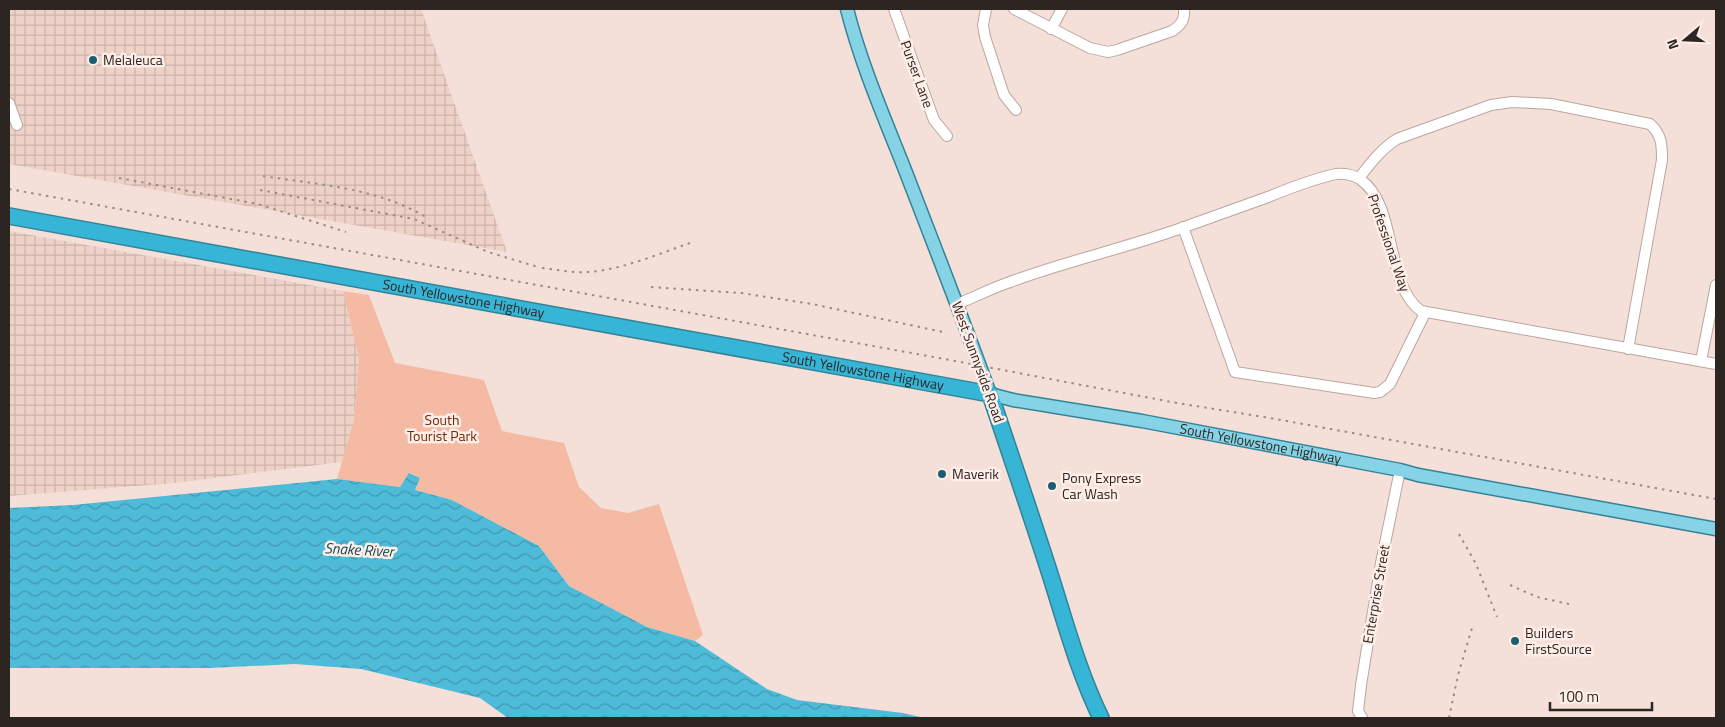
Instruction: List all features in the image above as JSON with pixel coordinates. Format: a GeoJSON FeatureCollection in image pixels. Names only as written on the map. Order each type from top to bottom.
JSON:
{"type":"FeatureCollection","features":[{"type":"Feature","properties":{"kind":"highway","name":"South Yellowstone Highway"},"geometry":{"type":"LineString","coordinates":[[9,216],[990,394]]}},
{"type":"Feature","properties":{"kind":"highway","name":"West Sunnyside Road"},"geometry":{"type":"LineString","coordinates":[[990,394],[1031,514],[1078,662],[1089,693],[1101,718]]}},
{"type":"Feature","properties":{"kind":"main road","name":"West Sunnyside Road"},"geometry":{"type":"LineString","coordinates":[[847,9],[851,26],[884,117],[990,394]]}},
{"type":"Feature","properties":{"kind":"main road","name":"South Yellowstone Highway"},"geometry":{"type":"LineString","coordinates":[[990,394],[1013,400],[1142,421],[1418,475],[1716,529]]}},
{"type":"Feature","properties":{"kind":"street","name":"Purser Lane"},"geometry":{"type":"LineString","coordinates":[[894,9],[934,120],[947,136]]}},
{"type":"Feature","properties":{"kind":"street"},"geometry":{"type":"LineString","coordinates":[[986,9],[983,25],[985,37],[1004,95],[1016,110]]}},
{"type":"Feature","properties":{"kind":"street"},"geometry":{"type":"LineString","coordinates":[[1014,9],[1090,48],[1108,52],[1172,32],[1180,26],[1184,17],[1184,9]]}},
{"type":"Feature","properties":{"kind":"street"},"geometry":{"type":"LineString","coordinates":[[1051,29],[1062,9]]}},
{"type":"Feature","properties":{"kind":"street"},"geometry":{"type":"LineString","coordinates":[[1359,178],[1388,144],[1397,139],[1491,105],[1512,102],[1551,104],[1650,124],[1658,131],[1661,139],[1662,160],[1628,349]]}},
{"type":"Feature","properties":{"kind":"street"},"geometry":{"type":"LineString","coordinates":[[9,103],[17,125]]}},
{"type":"Feature","properties":{"kind":"street","name":"Professional Way"},"geometry":{"type":"LineString","coordinates":[[957,304],[1010,282],[1183,228],[1296,186],[1338,174],[1352,175],[1359,178],[1370,189],[1377,200],[1405,291],[1415,307],[1426,313]]}},
{"type":"Feature","properties":{"kind":"street"},"geometry":{"type":"LineString","coordinates":[[1183,228],[1235,372],[1374,393],[1380,392],[1390,384],[1426,313],[1716,364]]}},
{"type":"Feature","properties":{"kind":"street"},"geometry":{"type":"LineString","coordinates":[[1701,361],[1716,285]]}},
{"type":"Feature","properties":{"kind":"street","name":"Enterprise Street"},"geometry":{"type":"LineString","coordinates":[[1362,718],[1358,711],[1361,685],[1381,563],[1400,470]]}},
{"type":"Feature","properties":{"kind":"shaded area"},"geometry":{"type":"Polygon","coordinates":[[[9,9],[421,9],[507,252],[9,164],[9,9]]]}},
{"type":"Feature","properties":{"kind":"shaded area"},"geometry":{"type":"Polygon","coordinates":[[[9,231],[343,291],[359,359],[354,420],[342,462],[175,483],[9,496],[9,231]]]}},
{"type":"Feature","properties":{"kind":"green space","name":"South Tourist Park"},"geometry":{"type":"Polygon","coordinates":[[[343,291],[369,295],[395,363],[484,380],[502,431],[564,443],[579,487],[601,508],[628,513],[659,504],[703,635],[695,641],[647,627],[569,586],[539,546],[452,500],[415,490],[420,478],[410,473],[400,487],[337,479],[354,420],[359,359],[343,291]]]}},
{"type":"Feature","properties":{"kind":"water","name":"Snake River"},"geometry":{"type":"Polygon","coordinates":[[[409,473],[420,478],[415,490],[452,500],[539,546],[569,586],[647,627],[695,641],[767,689],[797,700],[903,713],[925,718],[508,718],[480,698],[361,669],[295,664],[210,668],[9,668],[9,508],[73,505],[337,479],[400,487],[409,473]]]}},
{"type":"Feature","properties":{"kind":"railway"},"geometry":{"type":"LineString","coordinates":[[263,176],[328,185],[370,194],[390,200],[429,219]]}},
{"type":"Feature","properties":{"kind":"railway"},"geometry":{"type":"LineString","coordinates":[[119,178],[258,204],[346,232]]}},
{"type":"Feature","properties":{"kind":"railway"},"geometry":{"type":"LineString","coordinates":[[9,189],[1177,403],[1270,418],[1716,499]]}},
{"type":"Feature","properties":{"kind":"railway"},"geometry":{"type":"LineString","coordinates":[[260,190],[414,219],[488,252],[538,267]]}},
{"type":"Feature","properties":{"kind":"railway"},"geometry":{"type":"LineString","coordinates":[[542,268],[578,272],[615,268],[690,243]]}},
{"type":"Feature","properties":{"kind":"railway"},"geometry":{"type":"LineString","coordinates":[[651,287],[741,293],[812,304],[943,332]]}},
{"type":"Feature","properties":{"kind":"railway"},"geometry":{"type":"LineString","coordinates":[[1459,534],[1476,564],[1497,617]]}},
{"type":"Feature","properties":{"kind":"railway"},"geometry":{"type":"LineString","coordinates":[[1510,585],[1537,597],[1569,604]]}},
{"type":"Feature","properties":{"kind":"railway"},"geometry":{"type":"LineString","coordinates":[[1449,718],[1458,675],[1472,628]]}},
{"type":"Feature","properties":{"kind":"place","name":"Melaleuca"},"geometry":{"type":"Point","coordinates":[93,60]}},
{"type":"Feature","properties":{"kind":"place","name":"Maverik"},"geometry":{"type":"Point","coordinates":[942,474]}},
{"type":"Feature","properties":{"kind":"place","name":"Pony Express Car Wash"},"geometry":{"type":"Point","coordinates":[1052,486]}},
{"type":"Feature","properties":{"kind":"place","name":"Builders FirstSource"},"geometry":{"type":"Point","coordinates":[1515,641]}}]}
